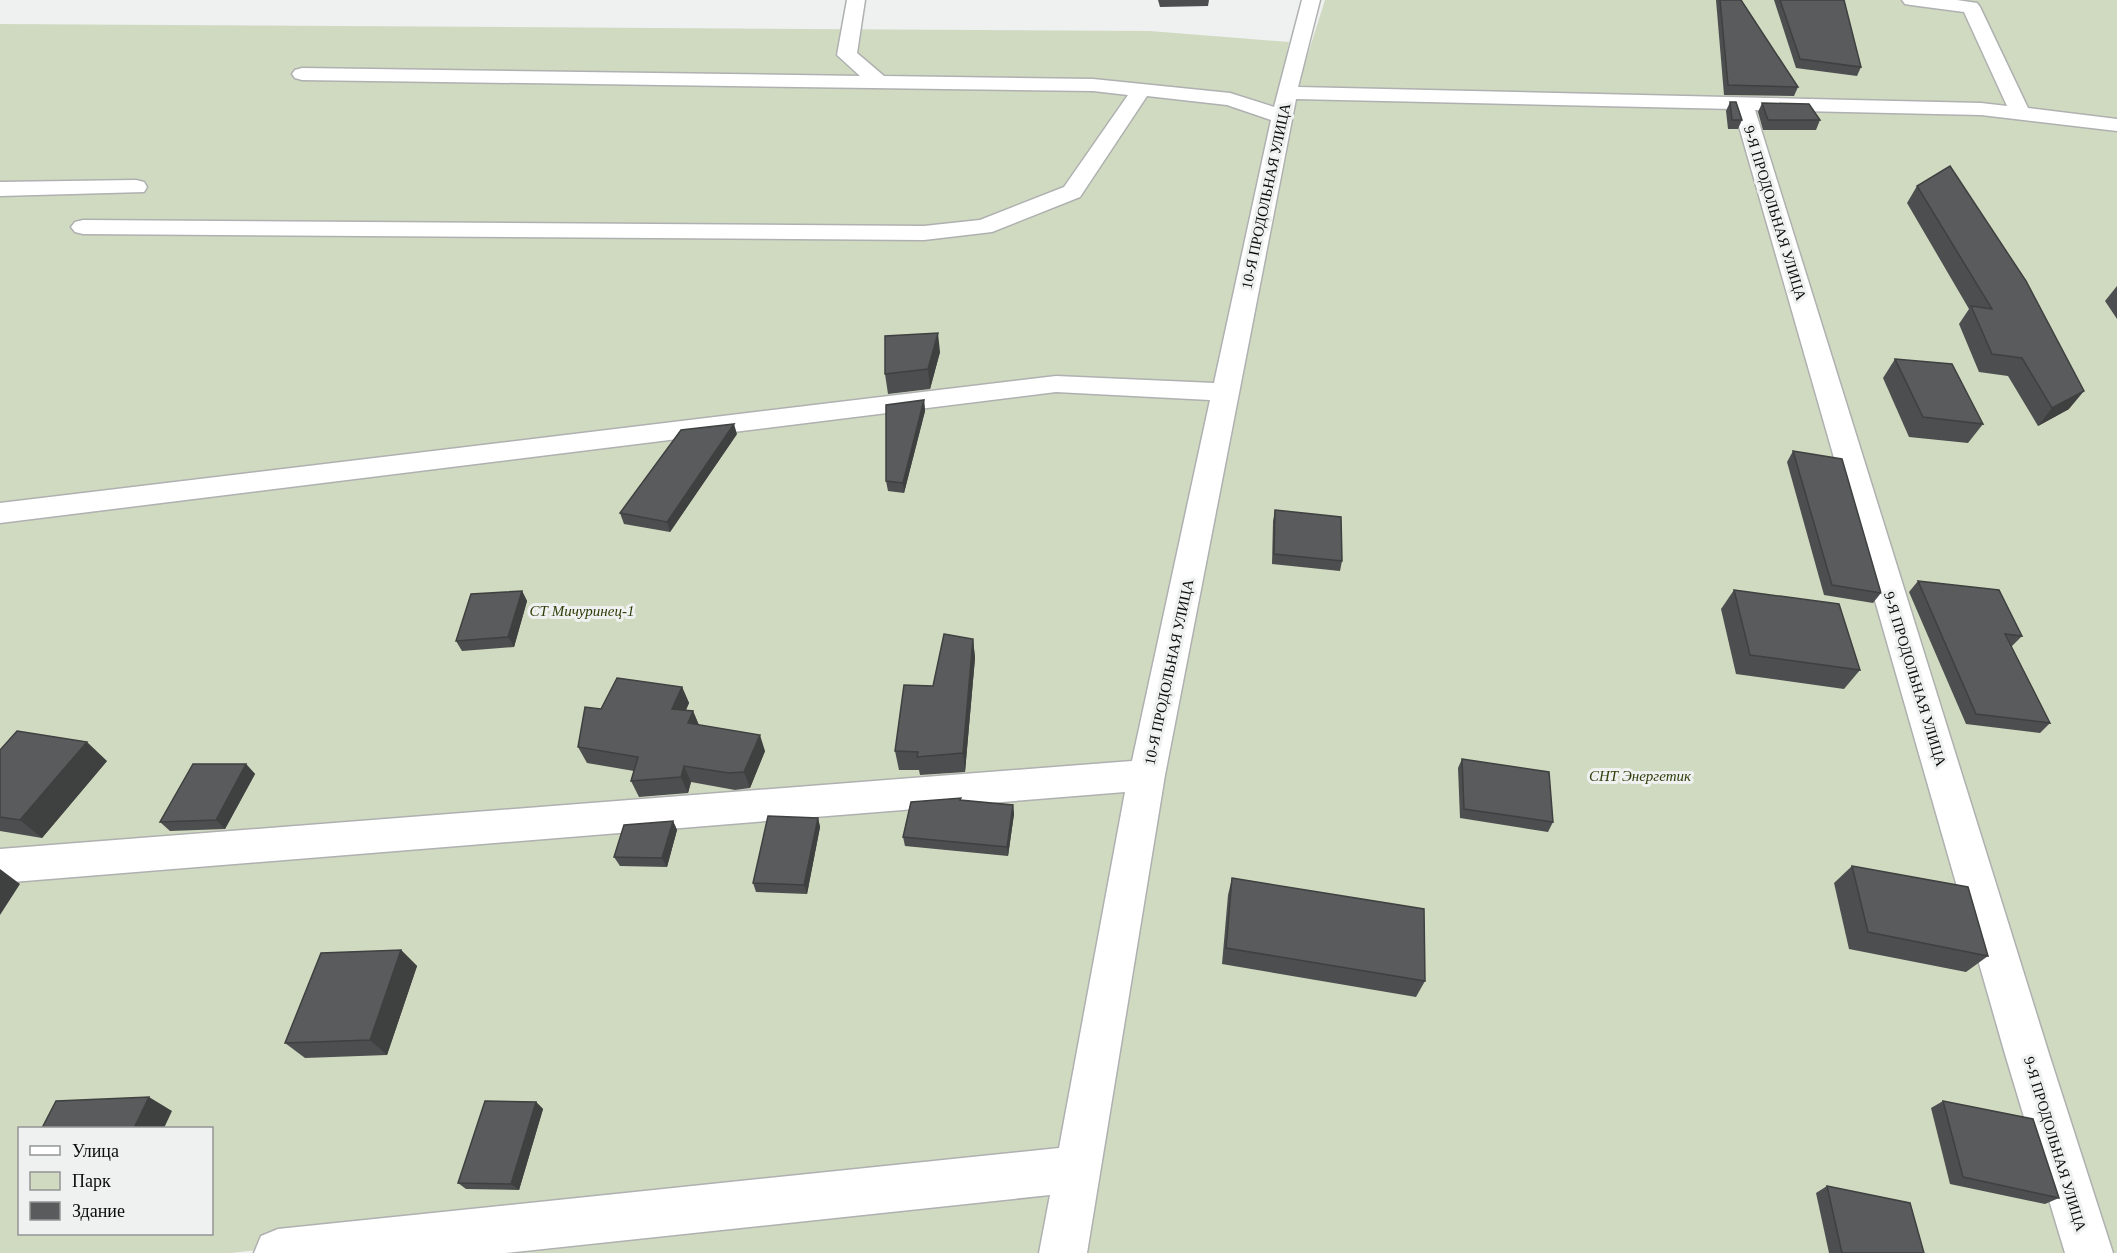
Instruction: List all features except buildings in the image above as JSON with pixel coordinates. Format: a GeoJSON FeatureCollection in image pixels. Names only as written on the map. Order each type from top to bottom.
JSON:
{"type":"FeatureCollection","features":[{"type":"Feature","properties":{"kind":"street"},"geometry":{"type":"LineString","coordinates":[[856,0],[847,55],[879,82]]}},
{"type":"Feature","properties":{"kind":"street","name":"10-Я ПРОДОЛЬНАЯ УЛИЦА"},"geometry":{"type":"LineString","coordinates":[[1064,1253],[1148,775],[1284,105],[1311,0]]}},
{"type":"Feature","properties":{"kind":"street"},"geometry":{"type":"LineString","coordinates":[[1911,0],[1971,7],[2020,113]]}},
{"type":"Feature","properties":{"kind":"street"},"geometry":{"type":"LineString","coordinates":[[302,74],[1093,85],[1284,105],[1743,104],[1982,109],[2117,125]]}},
{"type":"Feature","properties":{"kind":"street"},"geometry":{"type":"LineString","coordinates":[[83,227],[924,233],[984,227],[1072,192],[1141,90]]}},
{"type":"Feature","properties":{"kind":"street","name":"9-Я ПРОДОЛЬНАЯ УЛИЦА"},"geometry":{"type":"LineString","coordinates":[[1743,104],[2027,1054],[2090,1253]]}},
{"type":"Feature","properties":{"kind":"street"},"geometry":{"type":"LineString","coordinates":[[0,189],[136,187]]}},
{"type":"Feature","properties":{"kind":"street"},"geometry":{"type":"LineString","coordinates":[[0,513],[1056,384],[1226,392]]}},
{"type":"Feature","properties":{"kind":"street"},"geometry":{"type":"LineString","coordinates":[[0,866],[1148,775]]}},
{"type":"Feature","properties":{"kind":"street"},"geometry":{"type":"LineString","coordinates":[[278,1253],[1078,1169]]}},
{"type":"Feature","properties":{"kind":"green space","name":"СНТ Энергетик"},"geometry":{"type":"Polygon","coordinates":[[[1325,0],[2117,0],[2117,1253],[422,1253],[1066,1184],[1300,79],[1325,0]]]}},
{"type":"Feature","properties":{"kind":"green space","name":"СТ Мичуринец-1"},"geometry":{"type":"Polygon","coordinates":[[[0,24],[1150,31],[1289,42],[1063,1162],[230,1253],[0,1253],[0,24]]]}}]}
